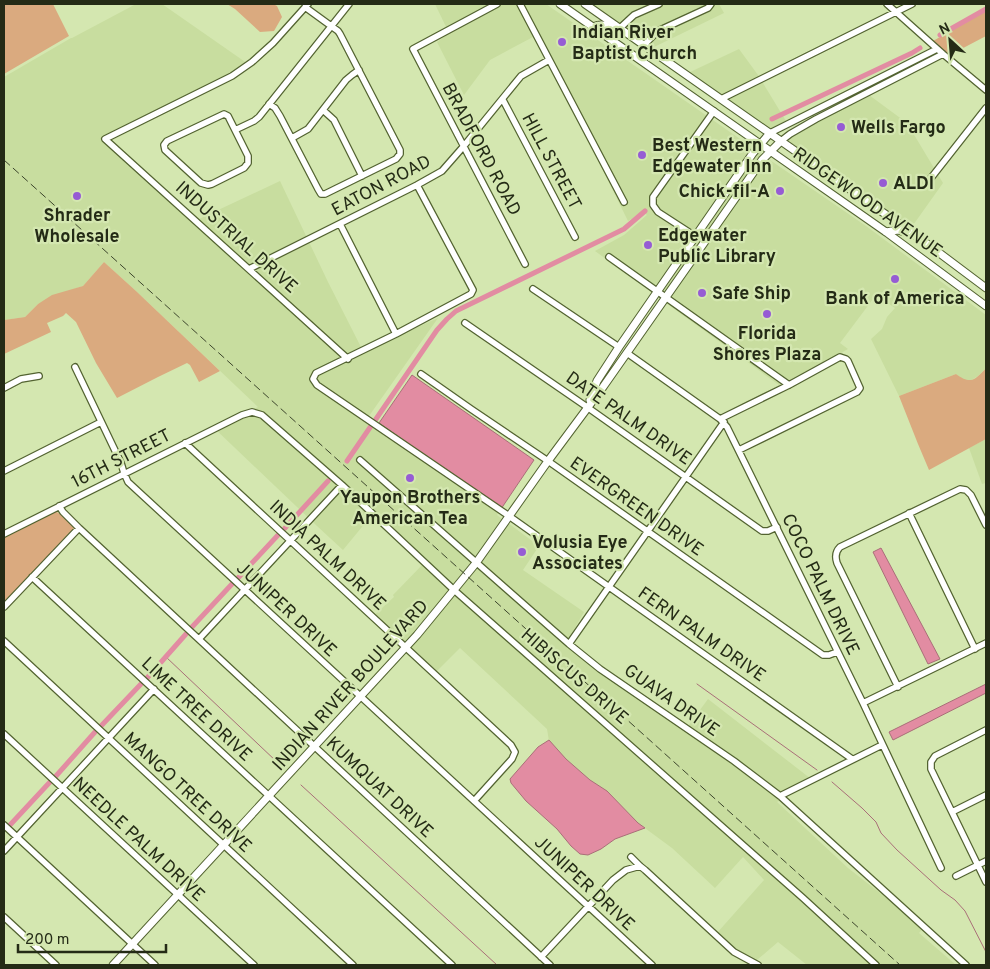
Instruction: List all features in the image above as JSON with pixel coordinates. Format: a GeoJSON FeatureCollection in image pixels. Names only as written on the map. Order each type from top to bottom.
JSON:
{"type":"FeatureCollection","features":[{"type":"Feature","properties":{"kind":"main road","name":"RIDGEWOOD AVENUE"},"geometry":{"type":"LineString","coordinates":[[585,4],[918,237],[986,288]]}},
{"type":"Feature","properties":{"kind":"main road","name":"RIDGEWOOD AVENUE"},"geometry":{"type":"LineString","coordinates":[[562,5],[886,232],[986,306]]}},
{"type":"Feature","properties":{"kind":"main road"},"geometry":{"type":"LineString","coordinates":[[593,27],[606,25],[628,34]]}},
{"type":"Feature","properties":{"kind":"main road"},"geometry":{"type":"LineString","coordinates":[[587,407],[597,382],[619,347],[695,236],[760,144],[770,133]]}},
{"type":"Feature","properties":{"kind":"main road"},"geometry":{"type":"LineString","coordinates":[[587,407],[762,160],[781,141]]}},
{"type":"Feature","properties":{"kind":"main road"},"geometry":{"type":"LineString","coordinates":[[886,232],[898,230],[918,237]]}},
{"type":"Feature","properties":{"kind":"main road"},"geometry":{"type":"LineString","coordinates":[[974,297],[986,301]]}},
{"type":"Feature","properties":{"kind":"main road","name":"INDIAN RIVER BOULEVARD"},"geometry":{"type":"LineString","coordinates":[[113,965],[406,648],[476,563],[587,407]]}},
{"type":"Feature","properties":{"kind":"street"},"geometry":{"type":"LineString","coordinates":[[235,130],[254,122],[259,117],[349,4]]}},
{"type":"Feature","properties":{"kind":"street","name":"BRADFORD ROAD"},"geometry":{"type":"LineString","coordinates":[[497,4],[413,49],[525,264]]}},
{"type":"Feature","properties":{"kind":"street"},"geometry":{"type":"LineString","coordinates":[[520,4],[624,202]]}},
{"type":"Feature","properties":{"kind":"street"},"geometry":{"type":"LineString","coordinates":[[620,28],[634,15],[659,4]]}},
{"type":"Feature","properties":{"kind":"street"},"geometry":{"type":"LineString","coordinates":[[644,45],[658,31],[708,8],[711,4]]}},
{"type":"Feature","properties":{"kind":"street"},"geometry":{"type":"LineString","coordinates":[[887,4],[986,90]]}},
{"type":"Feature","properties":{"kind":"street"},"geometry":{"type":"LineString","coordinates":[[722,99],[912,4]]}},
{"type":"Feature","properties":{"kind":"street"},"geometry":{"type":"LineString","coordinates":[[269,104],[278,111],[321,194],[325,194],[396,159],[400,154],[400,150],[340,34],[307,5]]}},
{"type":"Feature","properties":{"kind":"street","name":"INDUSTRIAL DRIVE"},"geometry":{"type":"LineString","coordinates":[[307,5],[252,62],[232,76],[105,138],[348,359]]}},
{"type":"Feature","properties":{"kind":"street"},"geometry":{"type":"LineString","coordinates":[[770,133],[937,49]]}},
{"type":"Feature","properties":{"kind":"street"},"geometry":{"type":"LineString","coordinates":[[781,141],[816,118],[943,54]]}},
{"type":"Feature","properties":{"kind":"street","name":"EATON ROAD"},"geometry":{"type":"LineString","coordinates":[[249,269],[418,185],[442,170],[522,76],[550,60]]}},
{"type":"Feature","properties":{"kind":"street"},"geometry":{"type":"LineString","coordinates":[[292,138],[308,129],[346,80],[359,70]]}},
{"type":"Feature","properties":{"kind":"street","name":"HILL STREET"},"geometry":{"type":"LineString","coordinates":[[502,100],[575,237]]}},
{"type":"Feature","properties":{"kind":"street"},"geometry":{"type":"LineString","coordinates":[[931,178],[986,108]]}},
{"type":"Feature","properties":{"kind":"street"},"geometry":{"type":"LineString","coordinates":[[323,110],[334,120],[362,176]]}},
{"type":"Feature","properties":{"kind":"street"},"geometry":{"type":"LineString","coordinates":[[695,236],[658,212],[653,205],[653,197],[714,111]]}},
{"type":"Feature","properties":{"kind":"street"},"geometry":{"type":"LineString","coordinates":[[812,111],[816,118]]}},
{"type":"Feature","properties":{"kind":"street"},"geometry":{"type":"LineString","coordinates":[[220,115],[228,116],[235,130],[248,156],[248,163],[244,168],[212,184],[200,183],[165,150],[164,145],[167,141],[220,115]]}},
{"type":"Feature","properties":{"kind":"street"},"geometry":{"type":"LineString","coordinates":[[348,359],[471,294],[473,290],[418,185]]}},
{"type":"Feature","properties":{"kind":"street"},"geometry":{"type":"LineString","coordinates":[[340,224],[396,334]]}},
{"type":"Feature","properties":{"kind":"street"},"geometry":{"type":"LineString","coordinates":[[609,257],[789,385]]}},
{"type":"Feature","properties":{"kind":"street"},"geometry":{"type":"LineString","coordinates":[[533,289],[619,347]]}},
{"type":"Feature","properties":{"kind":"street","name":"DATE PALM DRIVE"},"geometry":{"type":"LineString","coordinates":[[465,323],[762,530],[768,531],[777,527]]}},
{"type":"Feature","properties":{"kind":"street","name":"COCO PALM DRIVE"},"geometry":{"type":"LineString","coordinates":[[627,353],[722,420],[777,527],[940,868]]}},
{"type":"Feature","properties":{"kind":"street"},"geometry":{"type":"LineString","coordinates":[[569,644],[686,477],[722,420],[840,357],[848,361],[860,388],[857,392],[739,450]]}},
{"type":"Feature","properties":{"kind":"street","name":"FERN PALM DRIVE"},"geometry":{"type":"LineString","coordinates":[[348,359],[316,373],[313,379],[317,384],[509,516],[852,759]]}},
{"type":"Feature","properties":{"kind":"street","name":"JUNIPER DRIVE"},"geometry":{"type":"LineString","coordinates":[[75,367],[121,463],[128,482],[652,965]]}},
{"type":"Feature","properties":{"kind":"street","name":"EVERGREEN DRIVE"},"geometry":{"type":"LineString","coordinates":[[421,374],[823,655],[829,656],[837,652]]}},
{"type":"Feature","properties":{"kind":"street"},"geometry":{"type":"LineString","coordinates":[[4,388],[21,379],[39,376]]}},
{"type":"Feature","properties":{"kind":"street","name":"16TH STREET"},"geometry":{"type":"LineString","coordinates":[[4,534],[185,443],[252,412]]}},
{"type":"Feature","properties":{"kind":"street","name":"HIBISCUS DRIVE"},"geometry":{"type":"LineString","coordinates":[[252,412],[262,415],[342,485],[454,590],[876,965]]}},
{"type":"Feature","properties":{"kind":"street"},"geometry":{"type":"LineString","coordinates":[[4,471],[101,422]]}},
{"type":"Feature","properties":{"kind":"street","name":"INDIA PALM DRIVE"},"geometry":{"type":"LineString","coordinates":[[185,443],[511,745],[515,752],[512,759],[474,801]]}},
{"type":"Feature","properties":{"kind":"street","name":"GUAVA DRIVE"},"geometry":{"type":"LineString","coordinates":[[360,460],[569,644],[600,668],[734,761],[780,796],[966,965]]}},
{"type":"Feature","properties":{"kind":"street"},"geometry":{"type":"LineString","coordinates":[[199,639],[342,485]]}},
{"type":"Feature","properties":{"kind":"street"},"geometry":{"type":"LineString","coordinates":[[898,687],[836,558],[836,553],[840,547],[964,488],[969,491],[986,525]]}},
{"type":"Feature","properties":{"kind":"street","name":"KUMQUAT DRIVE"},"geometry":{"type":"LineString","coordinates":[[59,506],[62,512],[79,528],[550,965]]}},
{"type":"Feature","properties":{"kind":"street"},"geometry":{"type":"LineString","coordinates":[[909,513],[975,649]]}},
{"type":"Feature","properties":{"kind":"street"},"geometry":{"type":"LineString","coordinates":[[4,607],[79,528]]}},
{"type":"Feature","properties":{"kind":"street","name":"LIME TREE DRIVE"},"geometry":{"type":"LineString","coordinates":[[32,577],[452,965]]}},
{"type":"Feature","properties":{"kind":"street","name":"MANGO TREE DRIVE"},"geometry":{"type":"LineString","coordinates":[[4,641],[353,965]]}},
{"type":"Feature","properties":{"kind":"street"},"geometry":{"type":"LineString","coordinates":[[863,704],[986,643]]}},
{"type":"Feature","properties":{"kind":"street"},"geometry":{"type":"LineString","coordinates":[[4,851],[154,689]]}},
{"type":"Feature","properties":{"kind":"street"},"geometry":{"type":"LineString","coordinates":[[986,730],[935,756],[931,762],[931,769],[986,882]]}},
{"type":"Feature","properties":{"kind":"street","name":"NEEDLE PALM DRIVE"},"geometry":{"type":"LineString","coordinates":[[4,734],[254,965]]}},
{"type":"Feature","properties":{"kind":"street"},"geometry":{"type":"LineString","coordinates":[[780,796],[882,744]]}},
{"type":"Feature","properties":{"kind":"street"},"geometry":{"type":"LineString","coordinates":[[952,812],[986,795]]}},
{"type":"Feature","properties":{"kind":"street"},"geometry":{"type":"LineString","coordinates":[[4,825],[155,965]]}},
{"type":"Feature","properties":{"kind":"street"},"geometry":{"type":"LineString","coordinates":[[631,857],[734,952],[758,965]]}},
{"type":"Feature","properties":{"kind":"street"},"geometry":{"type":"LineString","coordinates":[[956,876],[986,861]]}},
{"type":"Feature","properties":{"kind":"street"},"geometry":{"type":"LineString","coordinates":[[541,957],[613,880],[626,870],[640,866]]}},
{"type":"Feature","properties":{"kind":"street"},"geometry":{"type":"LineString","coordinates":[[4,917],[56,965]]}},
{"type":"Feature","properties":{"kind":"shaded area"},"geometry":{"type":"Polygon","coordinates":[[[4,4],[53,4],[69,36],[4,74],[4,4]]]}},
{"type":"Feature","properties":{"kind":"shaded area"},"geometry":{"type":"Polygon","coordinates":[[[136,4],[162,4],[251,66],[187,97],[108,140],[199,219],[280,181],[363,351],[438,318],[369,416],[501,509],[497,515],[503,520],[474,561],[402,648],[370,619],[394,597],[393,595],[425,562],[371,516],[343,550],[317,526],[213,427],[258,407],[104,262],[83,286],[38,304],[25,317],[4,320],[4,77],[71,38],[136,4]]]}},
{"type":"Feature","properties":{"kind":"shaded area"},"geometry":{"type":"Polygon","coordinates":[[[227,4],[273,4],[277,6],[282,17],[274,31],[260,32],[227,4]]]}},
{"type":"Feature","properties":{"kind":"shaded area"},"geometry":{"type":"Polygon","coordinates":[[[435,4],[546,4],[753,148],[653,293],[595,251],[624,235],[647,215],[643,212],[628,221],[571,106],[533,37],[490,60],[464,95],[437,42],[449,33],[435,4]]]}},
{"type":"Feature","properties":{"kind":"shaded area"},"geometry":{"type":"Polygon","coordinates":[[[590,4],[719,4],[724,13],[652,48],[590,4]]]}},
{"type":"Feature","properties":{"kind":"shaded area"},"geometry":{"type":"Polygon","coordinates":[[[986,11],[986,36],[948,56],[933,41],[986,11]]]}},
{"type":"Feature","properties":{"kind":"shaded area"},"geometry":{"type":"Polygon","coordinates":[[[739,49],[758,75],[786,121],[770,129],[688,73],[739,49]]]}},
{"type":"Feature","properties":{"kind":"shaded area"},"geometry":{"type":"Polygon","coordinates":[[[869,95],[907,123],[943,183],[911,228],[787,140],[818,121],[869,95]]]}},
{"type":"Feature","properties":{"kind":"shaded area"},"geometry":{"type":"Polygon","coordinates":[[[758,152],[763,155],[661,299],[657,296],[758,152]]]}},
{"type":"Feature","properties":{"kind":"shaded area"},"geometry":{"type":"Polygon","coordinates":[[[767,158],[866,226],[986,315],[986,368],[970,381],[964,380],[956,374],[899,396],[871,339],[882,329],[887,317],[895,308],[876,295],[840,343],[848,349],[804,374],[779,385],[666,303],[767,158]]]}},
{"type":"Feature","properties":{"kind":"shaded area"},"geometry":{"type":"Polygon","coordinates":[[[104,262],[220,371],[199,382],[187,363],[117,398],[96,363],[76,322],[66,313],[47,323],[51,332],[4,354],[4,320],[25,317],[38,304],[52,295],[83,286],[104,262]]]}},
{"type":"Feature","properties":{"kind":"shaded area"},"geometry":{"type":"Polygon","coordinates":[[[986,368],[986,439],[929,470],[899,396],[956,374],[965,379],[972,380],[979,376],[986,368]]]}},
{"type":"Feature","properties":{"kind":"shaded area"},"geometry":{"type":"Polygon","coordinates":[[[412,375],[534,460],[501,509],[379,423],[412,375]]]}},
{"type":"Feature","properties":{"kind":"shaded area"},"geometry":{"type":"Polygon","coordinates":[[[986,439],[986,483],[982,484],[969,448],[986,439]]]}},
{"type":"Feature","properties":{"kind":"shaded area"},"geometry":{"type":"Polygon","coordinates":[[[54,511],[67,520],[74,528],[73,531],[4,604],[4,536],[54,511]]]}},
{"type":"Feature","properties":{"kind":"shaded area"},"geometry":{"type":"Polygon","coordinates":[[[508,523],[539,546],[523,570],[584,612],[565,645],[686,729],[708,699],[815,782],[777,802],[848,868],[894,904],[899,899],[926,925],[919,933],[956,965],[807,965],[778,942],[751,965],[717,933],[764,880],[743,857],[715,888],[672,848],[638,823],[607,791],[590,780],[566,759],[549,741],[547,729],[460,648],[432,676],[406,652],[508,523]]]}},
{"type":"Feature","properties":{"kind":"shaded area"},"geometry":{"type":"Polygon","coordinates":[[[881,548],[940,659],[928,664],[873,552],[881,548]]]}},
{"type":"Feature","properties":{"kind":"shaded area"},"geometry":{"type":"Polygon","coordinates":[[[986,684],[986,693],[893,740],[889,732],[986,684]]]}},
{"type":"Feature","properties":{"kind":"shaded area"},"geometry":{"type":"Polygon","coordinates":[[[549,740],[566,759],[590,780],[607,791],[645,828],[615,839],[588,855],[580,854],[571,846],[557,829],[526,801],[511,783],[510,779],[538,747],[549,740]]]}},
{"type":"Feature","properties":{"kind":"waterway"},"geometry":{"type":"LineString","coordinates":[[940,35],[986,9]]}},
{"type":"Feature","properties":{"kind":"waterway"},"geometry":{"type":"LineString","coordinates":[[772,119],[920,48]]}},
{"type":"Feature","properties":{"kind":"waterway"},"geometry":{"type":"LineString","coordinates":[[376,419],[437,330],[456,311],[624,229],[645,211]]}},
{"type":"Feature","properties":{"kind":"waterway"},"geometry":{"type":"LineString","coordinates":[[347,461],[371,426]]}},
{"type":"Feature","properties":{"kind":"waterway"},"geometry":{"type":"LineString","coordinates":[[285,528],[328,481]]}},
{"type":"Feature","properties":{"kind":"waterway"},"geometry":{"type":"LineString","coordinates":[[238,578],[279,534]]}},
{"type":"Feature","properties":{"kind":"waterway"},"geometry":{"type":"LineString","coordinates":[[192,627],[232,584]]}},
{"type":"Feature","properties":{"kind":"waterway"},"geometry":{"type":"LineString","coordinates":[[147,678],[186,634]]}},
{"type":"Feature","properties":{"kind":"waterway"},"geometry":{"type":"LineString","coordinates":[[166,657],[277,762]]}},
{"type":"Feature","properties":{"kind":"waterway"},"geometry":{"type":"LineString","coordinates":[[101,726],[141,684]]}},
{"type":"Feature","properties":{"kind":"waterway"},"geometry":{"type":"LineString","coordinates":[[697,684],[817,770]]}},
{"type":"Feature","properties":{"kind":"waterway"},"geometry":{"type":"LineString","coordinates":[[56,776],[95,732]]}},
{"type":"Feature","properties":{"kind":"waterway"},"geometry":{"type":"LineString","coordinates":[[10,825],[50,782]]}},
{"type":"Feature","properties":{"kind":"waterway"},"geometry":{"type":"LineString","coordinates":[[832,782],[876,822],[881,833],[897,850],[941,890],[955,900],[965,911],[986,952]]}},
{"type":"Feature","properties":{"kind":"waterway"},"geometry":{"type":"LineString","coordinates":[[301,785],[497,965]]}},
{"type":"Feature","properties":{"kind":"railway"},"geometry":{"type":"LineString","coordinates":[[4,160],[900,965]]}},
{"type":"Feature","properties":{"kind":"place","name":"Indian River Baptist Church"},"geometry":{"type":"Point","coordinates":[562,42]}},
{"type":"Feature","properties":{"kind":"place","name":"Wells Fargo"},"geometry":{"type":"Point","coordinates":[841,127]}},
{"type":"Feature","properties":{"kind":"place","name":"Best Western Edgewater Inn"},"geometry":{"type":"Point","coordinates":[642,155]}},
{"type":"Feature","properties":{"kind":"place","name":"ALDI"},"geometry":{"type":"Point","coordinates":[883,183]}},
{"type":"Feature","properties":{"kind":"place","name":"Chick-fil-A"},"geometry":{"type":"Point","coordinates":[780,191]}},
{"type":"Feature","properties":{"kind":"place","name":"Shrader Wholesale"},"geometry":{"type":"Point","coordinates":[77,196]}},
{"type":"Feature","properties":{"kind":"place","name":"Edgewater Public Library"},"geometry":{"type":"Point","coordinates":[648,245]}},
{"type":"Feature","properties":{"kind":"place","name":"Bank of America"},"geometry":{"type":"Point","coordinates":[895,279]}},
{"type":"Feature","properties":{"kind":"place","name":"Safe Ship"},"geometry":{"type":"Point","coordinates":[702,293]}},
{"type":"Feature","properties":{"kind":"place","name":"Florida Shores Plaza"},"geometry":{"type":"Point","coordinates":[767,314]}},
{"type":"Feature","properties":{"kind":"place","name":"Yaupon Brothers American Tea"},"geometry":{"type":"Point","coordinates":[410,478]}},
{"type":"Feature","properties":{"kind":"place","name":"Volusia Eye Associates"},"geometry":{"type":"Point","coordinates":[522,552]}}]}
